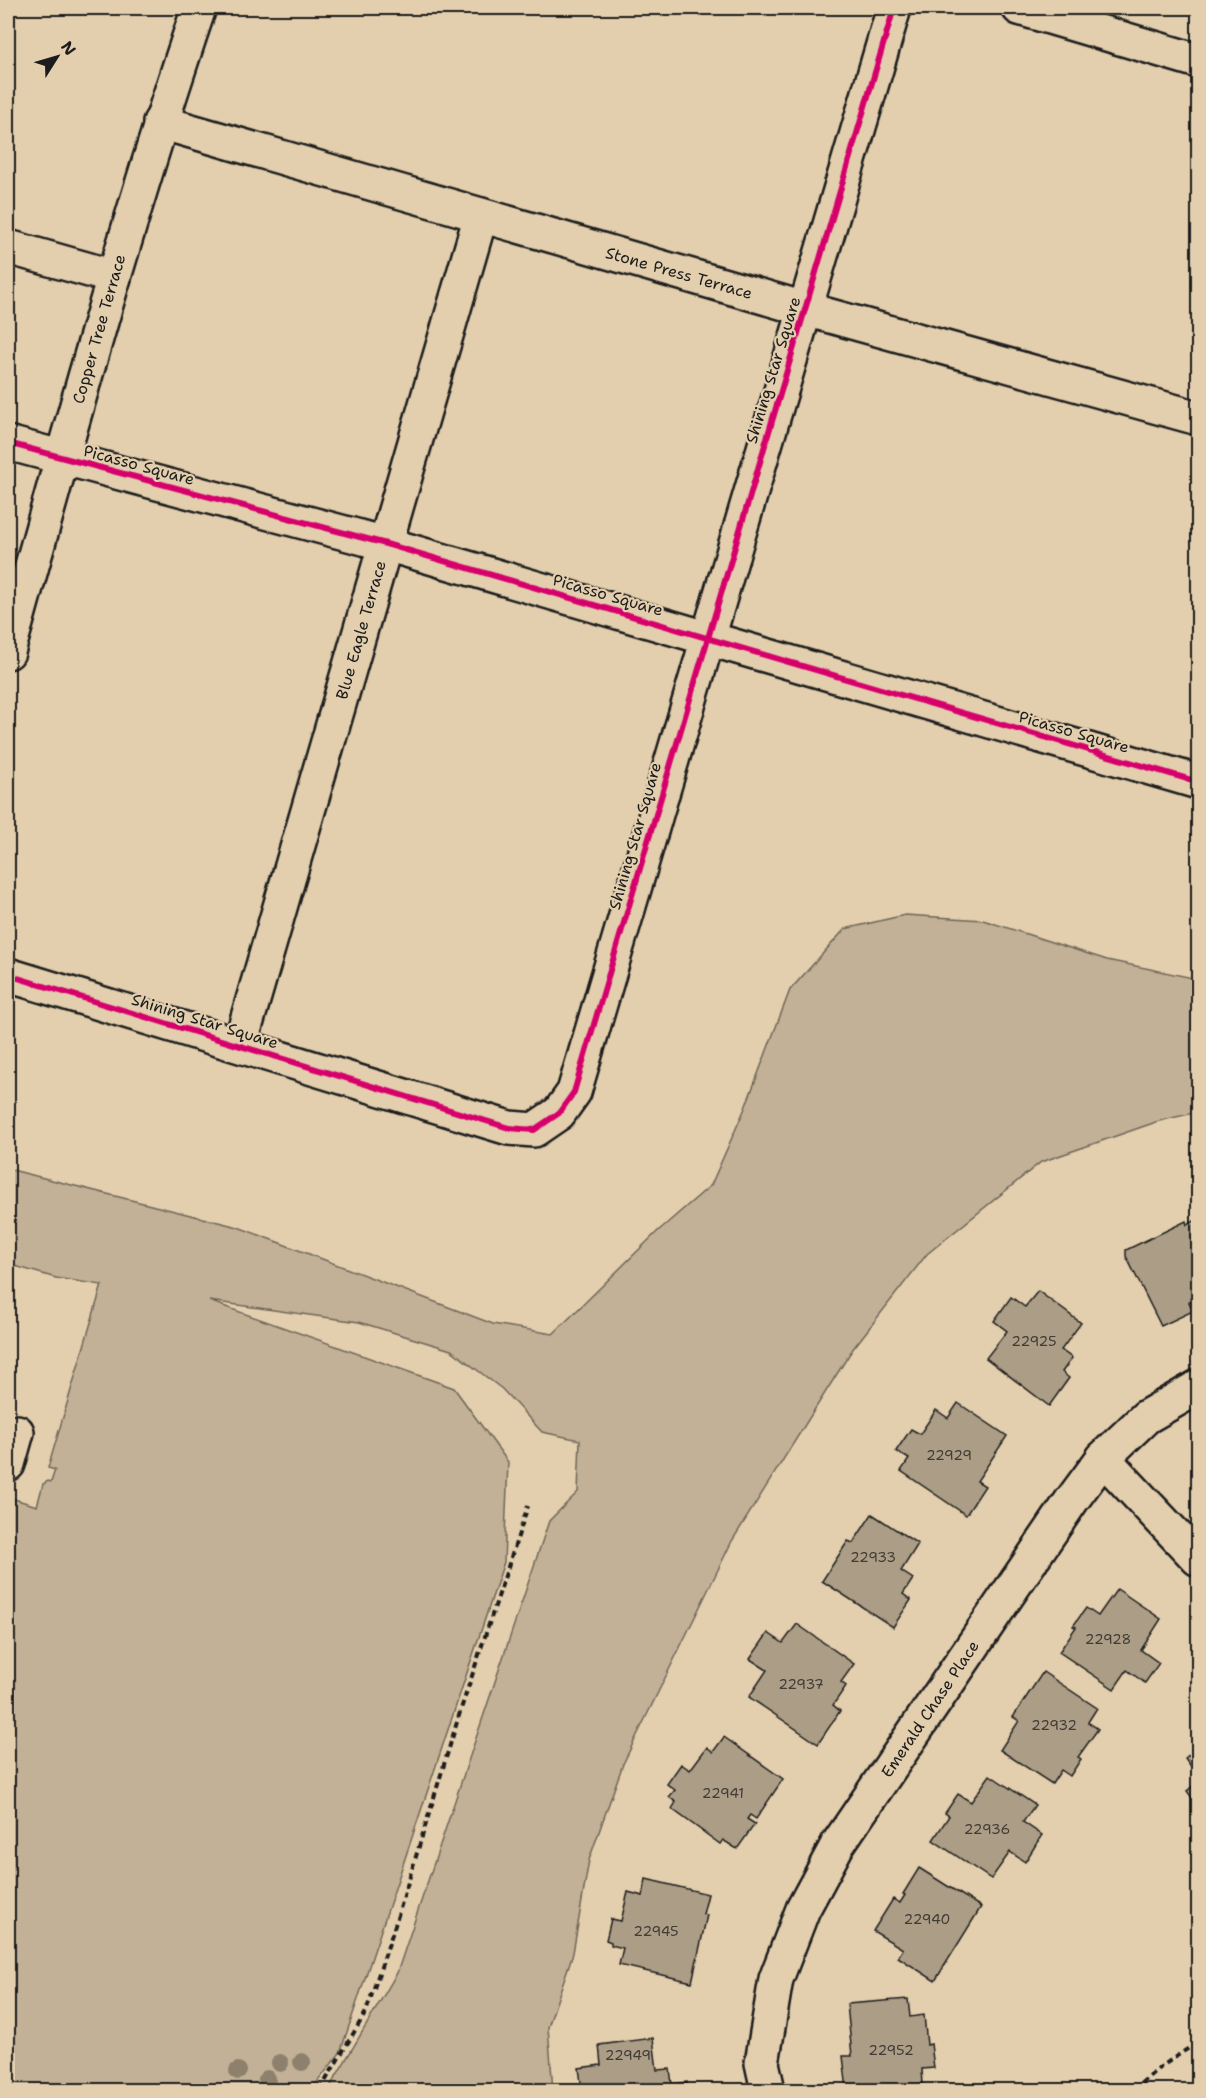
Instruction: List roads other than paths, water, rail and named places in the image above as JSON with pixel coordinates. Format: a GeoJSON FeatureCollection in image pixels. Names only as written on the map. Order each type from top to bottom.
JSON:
{"type":"FeatureCollection","features":[{"type":"Feature","properties":{"kind":"street","name":"Copper Tree Terrace"},"geometry":{"type":"LineString","coordinates":[[8,652],[114,277],[160,122],[199,8]]}},
{"type":"Feature","properties":{"kind":"street","name":"Shining Star Square"},"geometry":{"type":"LineString","coordinates":[[8,975],[509,1128],[534,1130],[559,1113],[574,1092],[894,8]]}},
{"type":"Feature","properties":{"kind":"street"},"geometry":{"type":"LineString","coordinates":[[1019,8],[1198,61]]}},
{"type":"Feature","properties":{"kind":"street","name":"Stone Press Terrace"},"geometry":{"type":"LineString","coordinates":[[160,122],[805,309],[1198,418]]}},
{"type":"Feature","properties":{"kind":"street","name":"Blue Eagle Terrace"},"geometry":{"type":"LineString","coordinates":[[240,1045],[481,215]]}},
{"type":"Feature","properties":{"kind":"street"},"geometry":{"type":"LineString","coordinates":[[8,247],[114,277]]}},
{"type":"Feature","properties":{"kind":"street","name":"Picasso Square"},"geometry":{"type":"LineString","coordinates":[[8,443],[386,544],[1198,782]]}},
{"type":"Feature","properties":{"kind":"street","name":"Emerald Chase Place"},"geometry":{"type":"LineString","coordinates":[[768,2091],[762,2063],[776,1979],[803,1909],[838,1844],[1065,1510],[1103,1458],[1146,1417],[1198,1387]]}},
{"type":"Feature","properties":{"kind":"street"},"geometry":{"type":"LineString","coordinates":[[8,1464],[16,1432]]}},
{"type":"Feature","properties":{"kind":"street"},"geometry":{"type":"LineString","coordinates":[[1103,1458],[1198,1559]]}}]}
